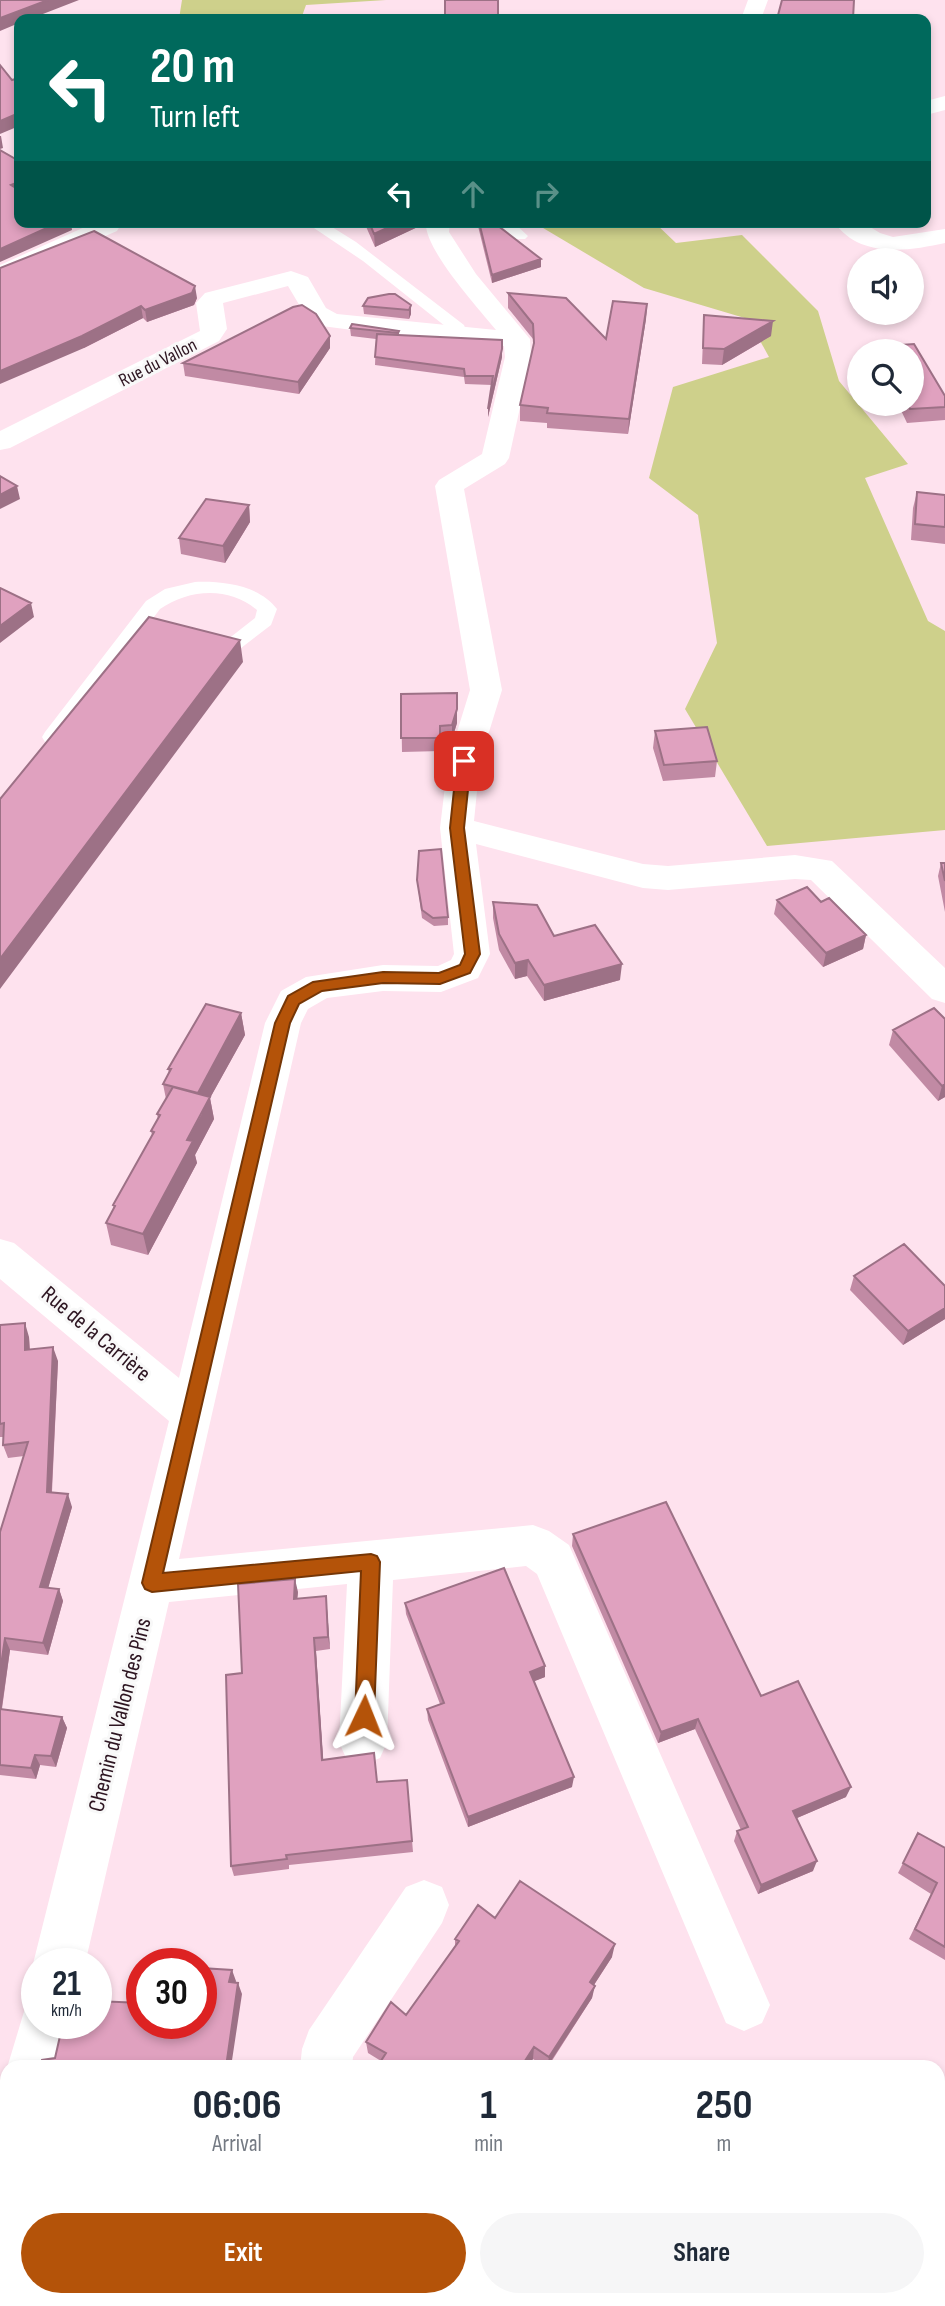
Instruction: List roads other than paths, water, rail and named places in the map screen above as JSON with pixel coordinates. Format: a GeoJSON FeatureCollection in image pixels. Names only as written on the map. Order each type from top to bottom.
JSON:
{"type":"FeatureCollection","features":[{"type":"Feature","properties":{"kind":"street"},"geometry":{"type":"LineString","coordinates":[[0,274],[104,228]]}},
{"type":"Feature","properties":{"kind":"street"},"geometry":{"type":"LineString","coordinates":[[437,228],[437,232],[466,278],[517,339]]}},
{"type":"Feature","properties":{"kind":"street"},"geometry":{"type":"LineString","coordinates":[[854,228],[874,243],[905,244],[945,236]]}},
{"type":"Feature","properties":{"kind":"street","name":"Rue du Vallon"},"geometry":{"type":"LineString","coordinates":[[0,442],[210,336],[214,329],[209,303],[215,298],[291,278],[299,282],[316,313],[331,321],[460,336],[517,339]]}},
{"type":"Feature","properties":{"kind":"street","name":"Chemin du Vallon des Pins"},"geometry":{"type":"LineString","coordinates":[[63,1948],[152,1583],[283,1023],[294,1000],[319,986],[383,978],[440,979],[465,969],[472,954],[457,828],[464,761],[486,690],[449,486],[495,458],[518,357],[517,339]]}},
{"type":"Feature","properties":{"kind":"street"},"geometry":{"type":"LineString","coordinates":[[457,828],[643,876],[668,878],[795,867],[820,869],[945,990]]}},
{"type":"Feature","properties":{"kind":"street","name":"Rue de la Carrière"},"geometry":{"type":"LineString","coordinates":[[0,1255],[192,1414]]}},
{"type":"Feature","properties":{"kind":"street"},"geometry":{"type":"LineString","coordinates":[[152,1583],[533,1545],[554,1560],[744,2005]]}},
{"type":"Feature","properties":{"kind":"street"},"geometry":{"type":"LineString","coordinates":[[363,1742],[371,1562]]}},
{"type":"Feature","properties":{"kind":"street"},"geometry":{"type":"LineString","coordinates":[[327,2060],[328,2049],[424,1905]]}},
{"type":"Feature","properties":{"kind":"street"},"geometry":{"type":"LineString","coordinates":[[35,2060],[40,2039]]}},
{"type":"Feature","properties":{"kind":"lane"},"geometry":{"type":"LineString","coordinates":[[323,228],[377,263],[458,328],[460,336]]}},
{"type":"Feature","properties":{"kind":"lane"},"geometry":{"type":"LineString","coordinates":[[511,228],[520,236]]}},
{"type":"Feature","properties":{"kind":"lane"},"geometry":{"type":"LineString","coordinates":[[42,749],[153,605],[174,592],[195,588],[229,590],[258,600],[267,609],[264,621],[225,651]]}}]}
